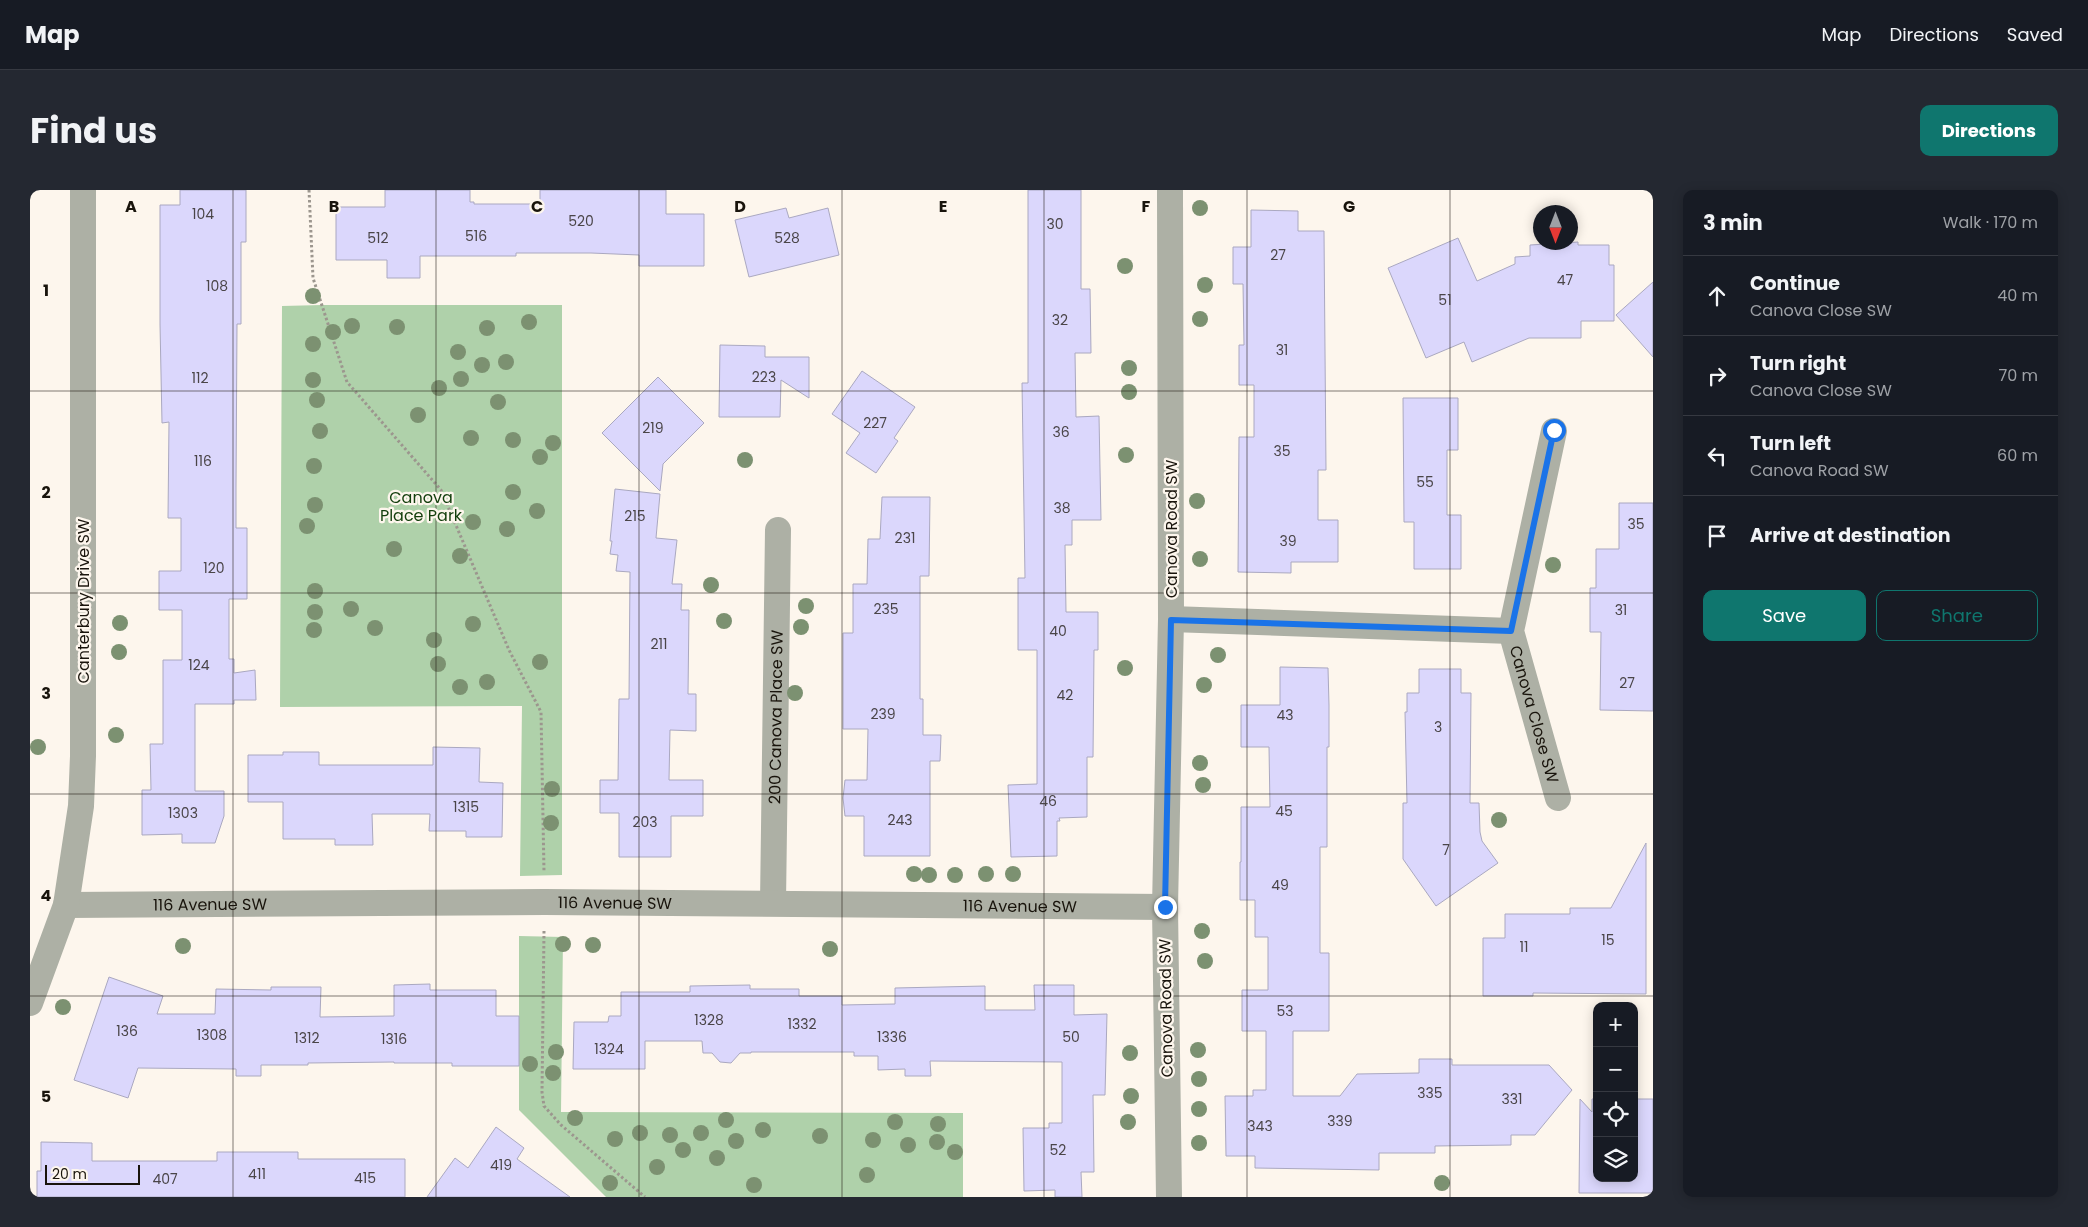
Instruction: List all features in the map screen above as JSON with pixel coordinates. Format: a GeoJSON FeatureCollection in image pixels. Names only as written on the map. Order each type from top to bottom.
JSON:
{"type":"FeatureCollection","features":[{"type":"Feature","properties":{"kind":"street","name":"Canterbury Drive SW"},"geometry":{"type":"LineString","coordinates":[[30,1003],[66,905],[81,806],[83,756],[83,190]]}},
{"type":"Feature","properties":{"kind":"street","name":"Canova Road SW"},"geometry":{"type":"LineString","coordinates":[[1170,190],[1171,620],[1165,907],[1170,1197]]}},
{"type":"Feature","properties":{"kind":"street","name":"Canova Close SW"},"geometry":{"type":"LineString","coordinates":[[1554,430],[1511,631],[1558,798]]}},
{"type":"Feature","properties":{"kind":"street","name":"200 Canova Place SW"},"geometry":{"type":"LineString","coordinates":[[773,903],[778,530]]}},
{"type":"Feature","properties":{"kind":"street","name":"Canova Close SW"},"geometry":{"type":"LineString","coordinates":[[1171,620],[1511,631]]}},
{"type":"Feature","properties":{"kind":"street","name":"116 Avenue SW"},"geometry":{"type":"LineString","coordinates":[[66,905],[545,902],[1165,907]]}},
{"type":"Feature","properties":{"kind":"path"},"geometry":{"type":"LineString","coordinates":[[310,190],[313,278],[347,382],[441,490],[509,650],[541,712],[545,902],[542,1092],[544,1106],[561,1125],[645,1197]]}},
{"type":"Feature","properties":{"kind":"green space","name":"Canova Place Park"},"geometry":{"type":"Polygon","coordinates":[[[562,305],[562,875],[520,876],[522,706],[280,707],[282,306],[562,305]]]}},
{"type":"Feature","properties":{"kind":"green space"},"geometry":{"type":"Polygon","coordinates":[[[519,936],[563,937],[561,1112],[963,1113],[963,1197],[606,1197],[519,1110],[519,936]]]}},
{"type":"Feature","properties":{"kind":"building"},"geometry":{"type":"Polygon","coordinates":[[[180,190],[246,190],[246,242],[241,242],[241,324],[237,324],[236,528],[247,528],[247,599],[229,599],[229,659],[234,659],[234,673],[255,670],[256,700],[234,700],[234,704],[195,704],[195,791],[224,791],[224,816],[215,843],[182,843],[182,834],[142,835],[142,790],[151,790],[150,744],[163,744],[163,660],[182,660],[182,610],[159,610],[159,571],[181,571],[181,518],[168,518],[169,422],[162,423],[160,324],[160,205],[180,205],[180,190]]]}},
{"type":"Feature","properties":{"kind":"building"},"geometry":{"type":"Polygon","coordinates":[[[385,190],[470,190],[470,202],[474,202],[474,204],[540,204],[540,190],[666,190],[666,214],[704,214],[704,266],[639,266],[639,255],[591,253],[516,253],[516,256],[420,256],[420,278],[387,278],[387,260],[336,260],[336,207],[385,207],[385,190]]]}},
{"type":"Feature","properties":{"kind":"building"},"geometry":{"type":"Polygon","coordinates":[[[1028,190],[1081,190],[1081,289],[1090,289],[1091,353],[1075,353],[1076,417],[1099,416],[1101,520],[1072,520],[1072,545],[1065,545],[1066,612],[1098,612],[1098,650],[1094,650],[1093,757],[1087,757],[1087,817],[1059,818],[1060,821],[1057,821],[1057,856],[1011,857],[1008,785],[1037,784],[1037,650],[1018,650],[1018,578],[1025,578],[1022,383],[1028,383],[1028,190]]]}},
{"type":"Feature","properties":{"kind":"building"},"geometry":{"type":"Polygon","coordinates":[[[786,208],[789,218],[828,208],[839,255],[749,277],[735,220],[786,208]]]}},
{"type":"Feature","properties":{"kind":"building"},"geometry":{"type":"Polygon","coordinates":[[[1251,210],[1298,211],[1298,231],[1324,231],[1326,470],[1318,470],[1318,520],[1338,520],[1338,562],[1291,562],[1291,573],[1238,572],[1239,437],[1254,437],[1254,385],[1239,385],[1239,345],[1244,345],[1243,284],[1233,284],[1233,247],[1251,247],[1251,210]]]}},
{"type":"Feature","properties":{"kind":"building"},"geometry":{"type":"Polygon","coordinates":[[[1458,238],[1477,281],[1515,264],[1515,257],[1530,256],[1530,245],[1533,245],[1533,250],[1578,250],[1578,245],[1609,245],[1609,265],[1614,265],[1614,321],[1581,321],[1581,338],[1529,338],[1472,362],[1464,342],[1426,358],[1388,268],[1458,238]]]}},
{"type":"Feature","properties":{"kind":"building"},"geometry":{"type":"Polygon","coordinates":[[[1653,282],[1653,357],[1616,315],[1653,282]]]}},
{"type":"Feature","properties":{"kind":"building"},"geometry":{"type":"Polygon","coordinates":[[[720,345],[765,346],[765,357],[809,357],[809,398],[781,380],[780,417],[719,417],[720,345]]]}},
{"type":"Feature","properties":{"kind":"building"},"geometry":{"type":"Polygon","coordinates":[[[862,371],[915,407],[894,438],[898,441],[876,473],[846,453],[860,433],[832,414],[862,371]]]}},
{"type":"Feature","properties":{"kind":"building"},"geometry":{"type":"Polygon","coordinates":[[[658,377],[704,423],[663,464],[660,491],[602,433],[658,377]]]}},
{"type":"Feature","properties":{"kind":"building"},"geometry":{"type":"Polygon","coordinates":[[[1403,398],[1458,398],[1458,450],[1447,450],[1447,515],[1461,515],[1461,569],[1414,569],[1414,522],[1404,522],[1403,398]]]}},
{"type":"Feature","properties":{"kind":"building"},"geometry":{"type":"Polygon","coordinates":[[[615,489],[660,494],[656,538],[677,540],[672,584],[682,584],[681,610],[689,610],[688,694],[696,694],[696,731],[670,730],[669,780],[703,780],[703,816],[671,816],[671,857],[619,857],[619,813],[600,813],[600,780],[618,780],[619,699],[629,699],[630,572],[616,571],[618,555],[610,554],[615,489]]]}},
{"type":"Feature","properties":{"kind":"building"},"geometry":{"type":"Polygon","coordinates":[[[882,497],[930,497],[929,576],[920,576],[920,699],[923,699],[923,735],[941,735],[940,761],[930,761],[930,856],[864,856],[864,816],[845,816],[843,798],[845,780],[867,780],[868,729],[843,729],[843,633],[853,633],[853,584],[867,584],[868,539],[880,539],[882,497]]]}},
{"type":"Feature","properties":{"kind":"building"},"geometry":{"type":"Polygon","coordinates":[[[1619,503],[1653,503],[1653,711],[1600,710],[1601,632],[1590,632],[1590,588],[1596,588],[1596,549],[1619,549],[1619,503]]]}},
{"type":"Feature","properties":{"kind":"building"},"geometry":{"type":"Polygon","coordinates":[[[1280,667],[1328,668],[1327,847],[1320,847],[1320,953],[1329,953],[1329,1031],[1293,1031],[1293,1096],[1340,1096],[1357,1074],[1419,1073],[1419,1059],[1452,1059],[1452,1065],[1549,1065],[1572,1090],[1535,1135],[1511,1135],[1511,1145],[1435,1146],[1435,1153],[1379,1153],[1379,1170],[1255,1168],[1255,1156],[1226,1156],[1225,1096],[1253,1096],[1253,1090],[1266,1090],[1266,1031],[1242,1031],[1242,990],[1268,990],[1268,937],[1255,937],[1255,900],[1240,900],[1240,862],[1241,807],[1270,807],[1269,747],[1241,747],[1241,705],[1280,705],[1280,667]]]}},
{"type":"Feature","properties":{"kind":"building"},"geometry":{"type":"Polygon","coordinates":[[[1419,669],[1461,669],[1461,693],[1471,693],[1470,803],[1479,803],[1482,841],[1498,863],[1436,906],[1403,859],[1403,803],[1407,803],[1405,712],[1407,712],[1407,693],[1419,693],[1419,669]]]}},
{"type":"Feature","properties":{"kind":"building"},"geometry":{"type":"Polygon","coordinates":[[[433,747],[480,748],[479,782],[503,783],[502,837],[466,837],[466,831],[429,831],[430,814],[372,814],[373,845],[335,845],[335,839],[283,839],[283,802],[248,802],[248,755],[283,755],[283,752],[319,752],[319,765],[433,765],[433,747]]]}},
{"type":"Feature","properties":{"kind":"building"},"geometry":{"type":"Polygon","coordinates":[[[1646,843],[1646,994],[1533,993],[1533,996],[1483,996],[1483,938],[1505,938],[1505,914],[1570,914],[1570,908],[1611,908],[1646,843]]]}},
{"type":"Feature","properties":{"kind":"building"},"geometry":{"type":"Polygon","coordinates":[[[109,977],[163,996],[157,1014],[215,1014],[216,989],[271,990],[271,987],[321,987],[320,1017],[394,1016],[394,985],[430,984],[430,990],[496,990],[496,1016],[519,1016],[519,1066],[452,1066],[452,1063],[394,1062],[308,1063],[308,1065],[261,1065],[261,1076],[236,1076],[236,1069],[138,1068],[128,1098],[74,1080],[109,977]]]}},
{"type":"Feature","properties":{"kind":"building"},"geometry":{"type":"Polygon","coordinates":[[[750,985],[750,989],[799,989],[799,996],[842,996],[842,1005],[895,1004],[895,988],[985,986],[985,1010],[1035,1010],[1034,985],[1074,985],[1074,1015],[1107,1014],[1105,1095],[1093,1095],[1094,1172],[1081,1172],[1082,1197],[1055,1197],[1055,1190],[1024,1191],[1023,1128],[1049,1128],[1049,1123],[1062,1123],[1062,1062],[930,1061],[931,1076],[905,1076],[905,1069],[878,1070],[878,1056],[854,1056],[854,1052],[751,1052],[740,1053],[731,1063],[720,1062],[712,1053],[703,1053],[702,1041],[645,1041],[645,1069],[573,1069],[574,1022],[608,1022],[609,1016],[621,1016],[621,992],[690,992],[690,986],[750,985]]]}},
{"type":"Feature","properties":{"kind":"building"},"geometry":{"type":"Polygon","coordinates":[[[1580,1099],[1592,1112],[1593,1099],[1593,1182],[1638,1182],[1638,1099],[1653,1099],[1653,1193],[1579,1193],[1580,1099]]]}},
{"type":"Feature","properties":{"kind":"building"},"geometry":{"type":"Polygon","coordinates":[[[496,1127],[524,1148],[517,1159],[570,1197],[427,1197],[455,1158],[468,1168],[496,1127]]]}},
{"type":"Feature","properties":{"kind":"building"},"geometry":{"type":"Polygon","coordinates":[[[41,1142],[92,1143],[92,1161],[217,1161],[217,1152],[298,1152],[298,1159],[405,1159],[405,1197],[37,1197],[37,1171],[41,1171],[41,1142]]]}},
{"type":"Feature","properties":{"kind":"route"},"geometry":{"type":"LineString","coordinates":[[1165,907],[1171,620],[1511,631],[1554,430]]}}]}
